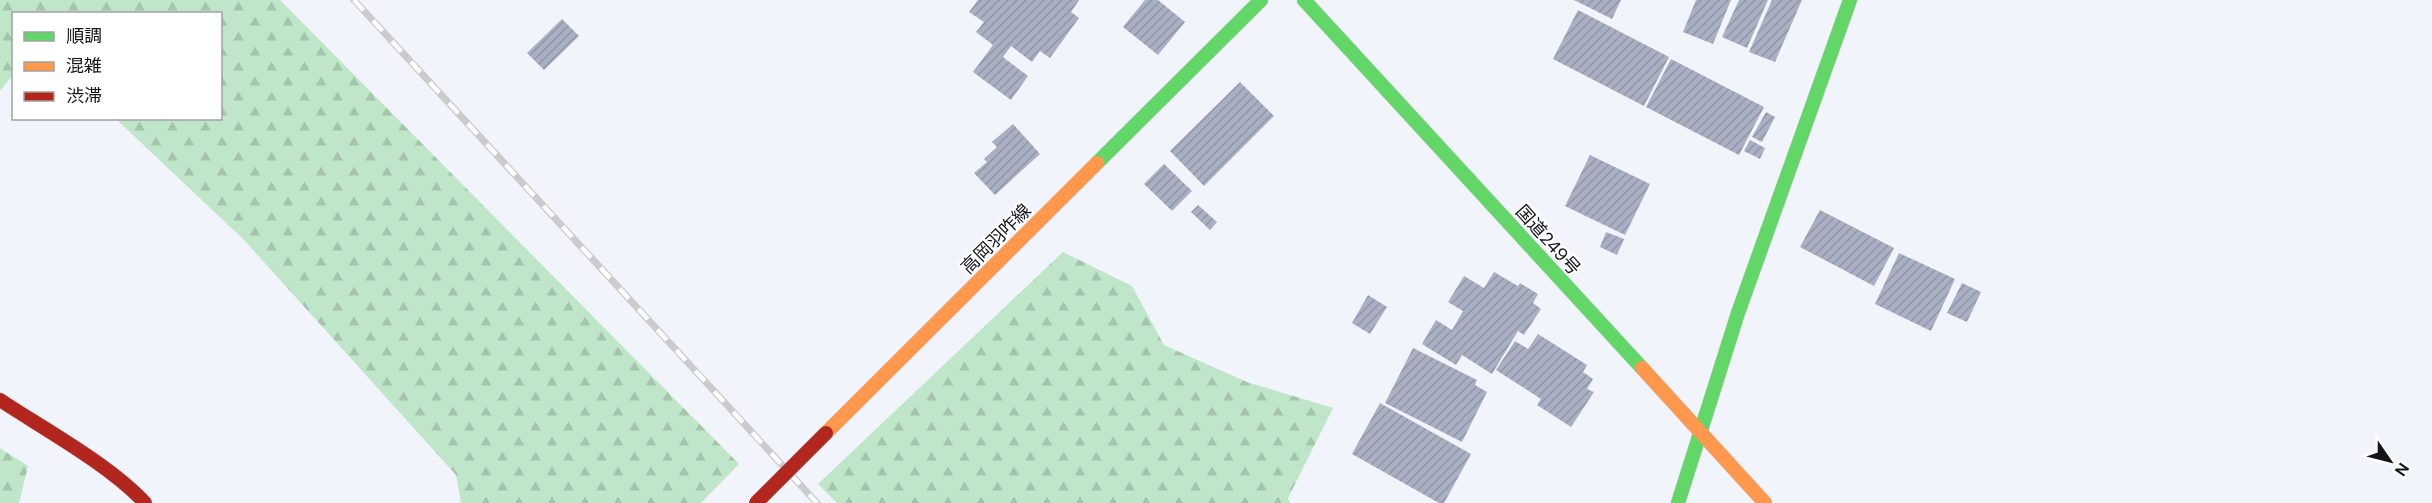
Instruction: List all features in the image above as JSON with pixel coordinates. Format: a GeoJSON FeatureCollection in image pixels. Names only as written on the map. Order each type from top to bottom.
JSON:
{"type":"FeatureCollection","features":[{"type":"Feature","properties":{"kind":"main road","name":"高岡羽咋線"},"geometry":{"type":"LineString","coordinates":[[756,503],[1261,0]]}},
{"type":"Feature","properties":{"kind":"main road","name":"国道249号"},"geometry":{"type":"LineString","coordinates":[[1304,0],[1765,503]]}},
{"type":"Feature","properties":{"kind":"main road"},"geometry":{"type":"LineString","coordinates":[[1678,503],[1698,431],[1739,308],[1850,0]]}},
{"type":"Feature","properties":{"kind":"main road"},"geometry":{"type":"LineString","coordinates":[[0,400],[92,460],[136,493],[145,503]]}},
{"type":"Feature","properties":{"kind":"green space"},"geometry":{"type":"Polygon","coordinates":[[[0,0],[280,0],[739,464],[701,503],[461,503],[456,475],[244,240],[117,120],[222,120],[222,12],[12,12],[12,76],[0,91],[0,0]]]}},
{"type":"Feature","properties":{"kind":"green space"},"geometry":{"type":"Polygon","coordinates":[[[1063,252],[1132,286],[1164,345],[1247,382],[1333,408],[1288,498],[1290,503],[837,503],[818,484],[1063,252]]]}},
{"type":"Feature","properties":{"kind":"green space"},"geometry":{"type":"Polygon","coordinates":[[[0,448],[28,466],[19,503],[0,503],[0,448]]]}},
{"type":"Feature","properties":{"kind":"building"},"geometry":{"type":"Polygon","coordinates":[[[978,0],[1079,0],[1071,12],[1079,18],[1050,58],[1040,51],[1032,62],[1011,46],[1003,57],[1028,76],[1011,100],[973,72],[993,45],[976,32],[984,22],[969,12],[978,0]]]}},
{"type":"Feature","properties":{"kind":"building"},"geometry":{"type":"Polygon","coordinates":[[[1145,0],[1158,0],[1185,22],[1158,55],[1123,27],[1145,0]]]}},
{"type":"Feature","properties":{"kind":"building"},"geometry":{"type":"Polygon","coordinates":[[[1574,0],[1621,0],[1612,19],[1574,0]]]}},
{"type":"Feature","properties":{"kind":"building"},"geometry":{"type":"Polygon","coordinates":[[[1696,0],[1731,0],[1713,44],[1683,32],[1696,0]]]}},
{"type":"Feature","properties":{"kind":"building"},"geometry":{"type":"Polygon","coordinates":[[[1739,0],[1768,0],[1747,48],[1722,37],[1739,0]]]}},
{"type":"Feature","properties":{"kind":"building"},"geometry":{"type":"Polygon","coordinates":[[[1772,0],[1802,0],[1775,62],[1749,52],[1772,0]]]}},
{"type":"Feature","properties":{"kind":"building"},"geometry":{"type":"Polygon","coordinates":[[[1578,10],[1669,57],[1644,106],[1553,59],[1578,10]]]}},
{"type":"Feature","properties":{"kind":"building"},"geometry":{"type":"Polygon","coordinates":[[[562,19],[579,36],[544,70],[527,53],[562,19]]]}},
{"type":"Feature","properties":{"kind":"building"},"geometry":{"type":"Polygon","coordinates":[[[1671,59],[1764,107],[1739,155],[1646,107],[1671,59]]]}},
{"type":"Feature","properties":{"kind":"building"},"geometry":{"type":"Polygon","coordinates":[[[1240,82],[1274,116],[1204,186],[1170,151],[1240,82]]]}},
{"type":"Feature","properties":{"kind":"building"},"geometry":{"type":"Polygon","coordinates":[[[1766,112],[1775,117],[1762,142],[1752,137],[1766,112]]]}},
{"type":"Feature","properties":{"kind":"building"},"geometry":{"type":"Polygon","coordinates":[[[1013,124],[1040,154],[995,195],[974,173],[987,162],[984,159],[997,147],[992,142],[1013,124]]]}},
{"type":"Feature","properties":{"kind":"building"},"geometry":{"type":"Polygon","coordinates":[[[1750,140],[1765,148],[1760,159],[1744,151],[1750,140]]]}},
{"type":"Feature","properties":{"kind":"building"},"geometry":{"type":"Polygon","coordinates":[[[1590,155],[1650,184],[1625,235],[1565,206],[1590,155]]]}},
{"type":"Feature","properties":{"kind":"building"},"geometry":{"type":"Polygon","coordinates":[[[1164,164],[1192,191],[1172,211],[1144,184],[1164,164]]]}},
{"type":"Feature","properties":{"kind":"building"},"geometry":{"type":"Polygon","coordinates":[[[1198,205],[1217,222],[1210,230],[1191,212],[1198,205]]]}},
{"type":"Feature","properties":{"kind":"building"},"geometry":{"type":"Polygon","coordinates":[[[1820,210],[1894,248],[1874,286],[1800,247],[1820,210]]]}},
{"type":"Feature","properties":{"kind":"building"},"geometry":{"type":"Polygon","coordinates":[[[1606,232],[1624,239],[1617,255],[1600,247],[1606,232]]]}},
{"type":"Feature","properties":{"kind":"building"},"geometry":{"type":"Polygon","coordinates":[[[1899,253],[1955,279],[1931,331],[1875,304],[1899,253]]]}},
{"type":"Feature","properties":{"kind":"building"},"geometry":{"type":"Polygon","coordinates":[[[1494,272],[1538,294],[1533,303],[1541,309],[1524,335],[1518,331],[1492,374],[1462,355],[1456,365],[1422,344],[1436,320],[1452,330],[1463,311],[1448,302],[1464,276],[1484,288],[1494,272]]]}},
{"type":"Feature","properties":{"kind":"building"},"geometry":{"type":"Polygon","coordinates":[[[1962,283],[1981,292],[1967,322],[1947,313],[1962,283]]]}},
{"type":"Feature","properties":{"kind":"building"},"geometry":{"type":"Polygon","coordinates":[[[1368,295],[1387,307],[1370,334],[1352,323],[1368,295]]]}},
{"type":"Feature","properties":{"kind":"building"},"geometry":{"type":"Polygon","coordinates":[[[1538,334],[1587,365],[1583,372],[1593,379],[1587,389],[1594,392],[1571,427],[1537,405],[1541,399],[1496,370],[1515,341],[1528,349],[1538,334]]]}},
{"type":"Feature","properties":{"kind":"building"},"geometry":{"type":"Polygon","coordinates":[[[1413,348],[1477,380],[1475,385],[1487,392],[1462,442],[1385,403],[1413,348]]]}},
{"type":"Feature","properties":{"kind":"building"},"geometry":{"type":"Polygon","coordinates":[[[1380,403],[1471,454],[1444,503],[1439,503],[1352,454],[1380,403]]]}},
{"type":"Feature","properties":{"kind":"railway"},"geometry":{"type":"LineString","coordinates":[[354,0],[817,503]]}},
{"type":"Feature","properties":{"kind":"traffic: fast"},"geometry":{"type":"LineString","coordinates":[[1097,163],[1261,0]]}},
{"type":"Feature","properties":{"kind":"traffic: fast"},"geometry":{"type":"LineString","coordinates":[[1304,0],[1642,368]]}},
{"type":"Feature","properties":{"kind":"traffic: fast"},"geometry":{"type":"LineString","coordinates":[[1678,503],[1738,313],[1850,0]]}},
{"type":"Feature","properties":{"kind":"traffic: slow"},"geometry":{"type":"LineString","coordinates":[[826,433],[1097,163]]}},
{"type":"Feature","properties":{"kind":"traffic: slow"},"geometry":{"type":"LineString","coordinates":[[1642,368],[1765,503]]}},
{"type":"Feature","properties":{"kind":"traffic: jam"},"geometry":{"type":"LineString","coordinates":[[0,400],[95,461],[145,503]]}},
{"type":"Feature","properties":{"kind":"traffic: jam"},"geometry":{"type":"LineString","coordinates":[[756,503],[826,433]]}}]}
